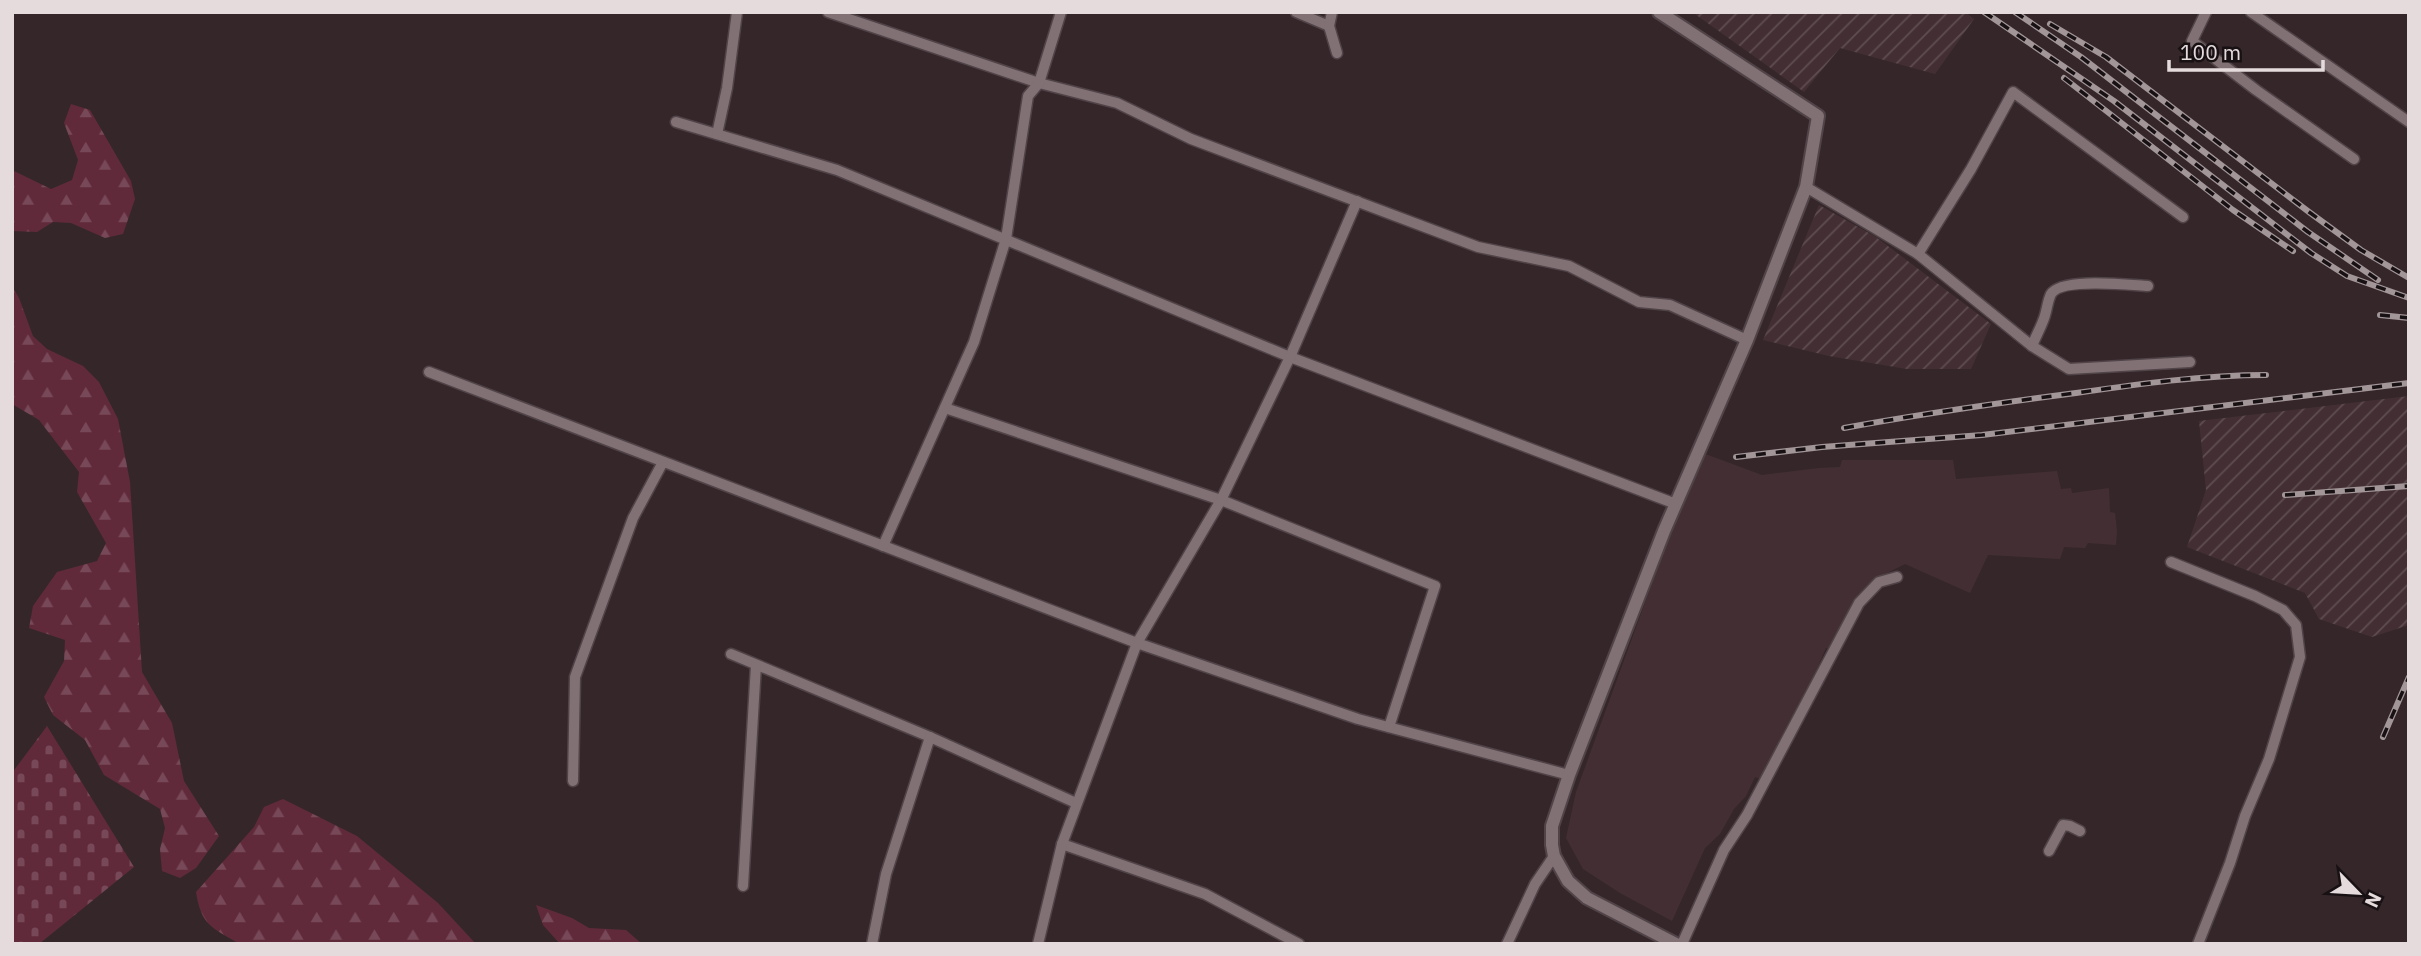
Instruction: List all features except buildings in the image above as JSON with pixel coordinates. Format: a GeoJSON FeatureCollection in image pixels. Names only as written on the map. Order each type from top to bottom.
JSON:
{"type":"FeatureCollection","features":[{"type":"Feature","properties":{"kind":"street"},"geometry":{"type":"LineString","coordinates":[[717,134],[727,88],[737,12]]}},
{"type":"Feature","properties":{"kind":"street"},"geometry":{"type":"LineString","coordinates":[[828,12],[1039,83],[1117,103],[1191,138],[1478,247],[1569,267],[1639,302],[1670,304],[1747,340]]}},
{"type":"Feature","properties":{"kind":"street"},"geometry":{"type":"LineString","coordinates":[[883,546],[974,342],[1006,239],[1028,96],[1039,83],[1061,12]]}},
{"type":"Feature","properties":{"kind":"street"},"geometry":{"type":"LineString","coordinates":[[1296,12],[1329,26]]}},
{"type":"Feature","properties":{"kind":"street"},"geometry":{"type":"LineString","coordinates":[[1332,12],[1329,26],[1337,53]]}},
{"type":"Feature","properties":{"kind":"street"},"geometry":{"type":"LineString","coordinates":[[1659,12],[1818,116],[1807,187],[1747,340],[1676,504],[1569,775],[1552,825],[1554,856],[1568,881],[1587,898],[1676,944]]}},
{"type":"Feature","properties":{"kind":"street"},"geometry":{"type":"LineString","coordinates":[[2206,12],[2192,41],[2354,159]]}},
{"type":"Feature","properties":{"kind":"street"},"geometry":{"type":"LineString","coordinates":[[2251,12],[2409,122]]}},
{"type":"Feature","properties":{"kind":"street"},"geometry":{"type":"LineString","coordinates":[[1918,254],[1971,169],[2012,92],[2183,217]]}},
{"type":"Feature","properties":{"kind":"street"},"geometry":{"type":"LineString","coordinates":[[676,122],[837,170],[1290,357],[1676,504]]}},
{"type":"Feature","properties":{"kind":"street"},"geometry":{"type":"LineString","coordinates":[[1807,187],[1918,254],[2032,346],[2068,369],[2190,362]]}},
{"type":"Feature","properties":{"kind":"street"},"geometry":{"type":"LineString","coordinates":[[1038,944],[1062,844],[1137,642],[1220,500],[1290,357],[1357,201]]}},
{"type":"Feature","properties":{"kind":"street"},"geometry":{"type":"LineString","coordinates":[[2032,346],[2052,293],[2057,288],[2091,284],[2148,286]]}},
{"type":"Feature","properties":{"kind":"street"},"geometry":{"type":"LineString","coordinates":[[429,372],[1137,642],[1358,719],[1569,775]]}},
{"type":"Feature","properties":{"kind":"street"},"geometry":{"type":"LineString","coordinates":[[945,408],[1220,500],[1435,586],[1389,727]]}},
{"type":"Feature","properties":{"kind":"street"},"geometry":{"type":"LineString","coordinates":[[573,781],[575,677],[633,518],[663,462]]}},
{"type":"Feature","properties":{"kind":"street"},"geometry":{"type":"LineString","coordinates":[[2171,562],[2283,610],[2296,625],[2300,657],[2269,759],[2198,944]]}},
{"type":"Feature","properties":{"kind":"street"},"geometry":{"type":"LineString","coordinates":[[1682,944],[1724,850],[1747,814],[1859,603],[1879,582],[1897,577]]}},
{"type":"Feature","properties":{"kind":"street"},"geometry":{"type":"LineString","coordinates":[[731,654],[930,737],[1076,803]]}},
{"type":"Feature","properties":{"kind":"street"},"geometry":{"type":"LineString","coordinates":[[743,886],[756,665]]}},
{"type":"Feature","properties":{"kind":"street"},"geometry":{"type":"LineString","coordinates":[[872,944],[886,874],[930,737]]}},
{"type":"Feature","properties":{"kind":"street"},"geometry":{"type":"LineString","coordinates":[[2049,850],[2063,825],[2070,825],[2081,831]]}},
{"type":"Feature","properties":{"kind":"street"},"geometry":{"type":"LineString","coordinates":[[1062,844],[1205,894],[1293,942]]}},
{"type":"Feature","properties":{"kind":"street"},"geometry":{"type":"LineString","coordinates":[[1507,944],[1535,884],[1554,856]]}},
{"type":"Feature","properties":{"kind":"shaded area"},"geometry":{"type":"Polygon","coordinates":[[[1692,12],[1965,12],[1974,19],[1935,74],[1840,48],[1804,92],[1692,12]]]}},
{"type":"Feature","properties":{"kind":"shaded area"},"geometry":{"type":"Polygon","coordinates":[[[1819,205],[1876,237],[1991,324],[1971,369],[1907,369],[1829,356],[1763,340],[1819,205]]]}},
{"type":"Feature","properties":{"kind":"shaded area"},"geometry":{"type":"Polygon","coordinates":[[[2409,396],[2409,625],[2372,637],[2319,619],[2305,593],[2187,547],[2206,490],[2199,421],[2409,396]]]}},
{"type":"Feature","properties":{"kind":"shaded area"},"geometry":{"type":"Polygon","coordinates":[[[1700,452],[1762,475],[1840,467],[1842,460],[1953,460],[1956,479],[2057,471],[2061,489],[2071,488],[2072,493],[2109,488],[2110,512],[2115,513],[2117,531],[2116,545],[2088,543],[2085,548],[2064,547],[2060,559],[1988,555],[1970,593],[1905,564],[1877,578],[1865,594],[1859,593],[1833,650],[1826,648],[1796,717],[1792,716],[1760,779],[1755,777],[1746,796],[1734,809],[1720,834],[1705,848],[1672,921],[1583,869],[1566,838],[1576,792],[1700,452]]]}},
{"type":"Feature","properties":{"kind":"green space"},"geometry":{"type":"Polygon","coordinates":[[[71,104],[90,110],[131,181],[135,199],[123,234],[105,238],[71,223],[53,222],[37,232],[12,231],[12,170],[51,189],[72,180],[78,160],[64,123],[71,104]]]}},
{"type":"Feature","properties":{"kind":"green space"},"geometry":{"type":"Polygon","coordinates":[[[12,286],[33,336],[47,349],[83,366],[99,382],[118,419],[130,482],[142,672],[172,723],[184,781],[219,836],[196,868],[180,878],[162,871],[160,849],[165,828],[160,809],[104,775],[85,740],[53,715],[44,697],[64,661],[65,640],[29,628],[33,606],[57,572],[97,561],[106,543],[77,492],[79,472],[39,420],[12,404],[12,286]]]}},
{"type":"Feature","properties":{"kind":"green space"},"geometry":{"type":"Polygon","coordinates":[[[47,726],[134,867],[39,944],[12,944],[12,773],[47,726]]]}},
{"type":"Feature","properties":{"kind":"green space"},"geometry":{"type":"Polygon","coordinates":[[[283,799],[357,836],[438,903],[476,944],[240,944],[215,929],[201,912],[196,892],[254,827],[264,807],[283,799]]]}},
{"type":"Feature","properties":{"kind":"green space"},"geometry":{"type":"Polygon","coordinates":[[[536,905],[572,918],[589,928],[626,930],[642,944],[560,944],[543,925],[536,905]]]}},
{"type":"Feature","properties":{"kind":"railway"},"geometry":{"type":"LineString","coordinates":[[1984,12],[2114,101],[2311,253],[2347,276],[2409,298]]}},
{"type":"Feature","properties":{"kind":"railway"},"geometry":{"type":"LineString","coordinates":[[2015,12],[2081,57],[2308,232],[2378,280]]}},
{"type":"Feature","properties":{"kind":"railway"},"geometry":{"type":"LineString","coordinates":[[2050,24],[2106,57],[2361,250],[2409,278]]}},
{"type":"Feature","properties":{"kind":"railway"},"geometry":{"type":"LineString","coordinates":[[2064,78],[2233,210],[2293,251]]}},
{"type":"Feature","properties":{"kind":"railway"},"geometry":{"type":"LineString","coordinates":[[2380,315],[2409,318]]}},
{"type":"Feature","properties":{"kind":"railway"},"geometry":{"type":"LineString","coordinates":[[1844,428],[2147,383],[2266,375]]}},
{"type":"Feature","properties":{"kind":"railway"},"geometry":{"type":"LineString","coordinates":[[1736,457],[1822,447],[1982,435],[2409,383]]}},
{"type":"Feature","properties":{"kind":"railway"},"geometry":{"type":"LineString","coordinates":[[2285,495],[2409,486]]}},
{"type":"Feature","properties":{"kind":"railway"},"geometry":{"type":"LineString","coordinates":[[2383,737],[2409,677]]}}]}
